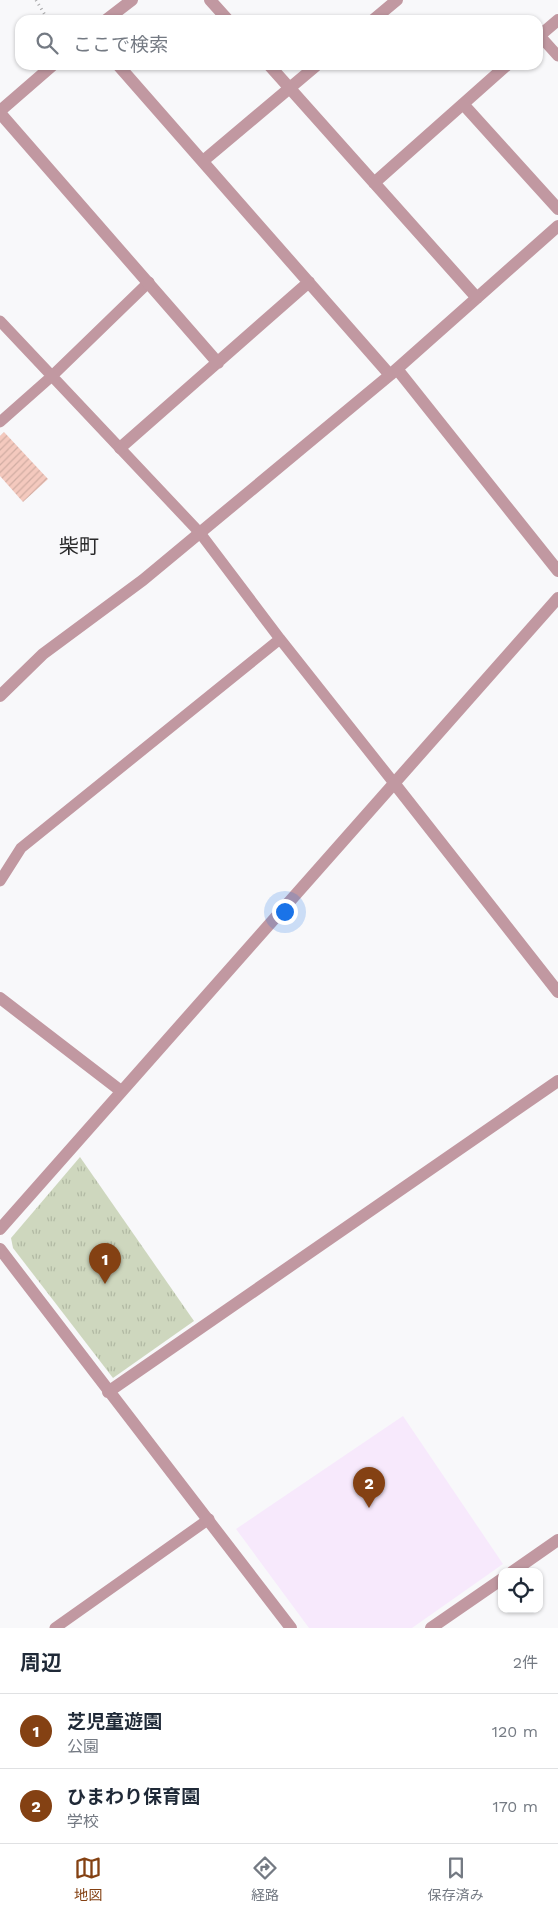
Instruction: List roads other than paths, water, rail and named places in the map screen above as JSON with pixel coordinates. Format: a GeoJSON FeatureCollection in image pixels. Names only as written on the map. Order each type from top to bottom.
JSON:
{"type":"FeatureCollection","features":[{"type":"Feature","properties":{"kind":"street"},"geometry":{"type":"LineString","coordinates":[[112,15],[132,0]]}},
{"type":"Feature","properties":{"kind":"street"},"geometry":{"type":"LineString","coordinates":[[210,0],[224,15]]}},
{"type":"Feature","properties":{"kind":"street"},"geometry":{"type":"LineString","coordinates":[[379,15],[397,0]]}},
{"type":"Feature","properties":{"kind":"street"},"geometry":{"type":"LineString","coordinates":[[543,33],[558,20]]}},
{"type":"Feature","properties":{"kind":"street"},"geometry":{"type":"LineString","coordinates":[[47,70],[0,112],[218,362]]}},
{"type":"Feature","properties":{"kind":"street"},"geometry":{"type":"LineString","coordinates":[[122,70],[309,282],[394,372],[558,571]]}},
{"type":"Feature","properties":{"kind":"street"},"geometry":{"type":"LineString","coordinates":[[274,70],[477,298]]}},
{"type":"Feature","properties":{"kind":"street"},"geometry":{"type":"LineString","coordinates":[[203,161],[311,70]]}},
{"type":"Feature","properties":{"kind":"street"},"geometry":{"type":"LineString","coordinates":[[374,183],[501,70]]}},
{"type":"Feature","properties":{"kind":"street"},"geometry":{"type":"LineString","coordinates":[[463,104],[558,209]]}},
{"type":"Feature","properties":{"kind":"street"},"geometry":{"type":"LineString","coordinates":[[0,696],[43,654],[143,580],[394,372],[558,226]]}},
{"type":"Feature","properties":{"kind":"street"},"geometry":{"type":"LineString","coordinates":[[120,448],[309,282]]}},
{"type":"Feature","properties":{"kind":"street"},"geometry":{"type":"LineString","coordinates":[[0,1229],[558,598]]}},
{"type":"Feature","properties":{"kind":"street"},"geometry":{"type":"LineString","coordinates":[[394,782],[558,992]]}},
{"type":"Feature","properties":{"kind":"street"},"geometry":{"type":"LineString","coordinates":[[0,998],[121,1091]]}},
{"type":"Feature","properties":{"kind":"street"},"geometry":{"type":"LineString","coordinates":[[108,1392],[558,1081]]}},
{"type":"Feature","properties":{"kind":"street"},"geometry":{"type":"LineString","coordinates":[[0,1249],[291,1628]]}},
{"type":"Feature","properties":{"kind":"street"},"geometry":{"type":"LineString","coordinates":[[518,1568],[558,1540]]}},
{"type":"Feature","properties":{"kind":"street"},"geometry":{"type":"LineString","coordinates":[[431,1628],[498,1582]]}},
{"type":"Feature","properties":{"kind":"lane"},"geometry":{"type":"LineString","coordinates":[[543,41],[558,56]]}},
{"type":"Feature","properties":{"kind":"lane"},"geometry":{"type":"LineString","coordinates":[[0,422],[52,376],[149,282]]}},
{"type":"Feature","properties":{"kind":"lane"},"geometry":{"type":"LineString","coordinates":[[0,320],[200,533],[280,639],[394,782]]}},
{"type":"Feature","properties":{"kind":"lane"},"geometry":{"type":"LineString","coordinates":[[0,881],[21,848],[280,639]]}},
{"type":"Feature","properties":{"kind":"lane"},"geometry":{"type":"LineString","coordinates":[[55,1628],[209,1519]]}},
{"type":"Feature","properties":{"kind":"place","name":"芝児童遊園"},"geometry":{"type":"Point","coordinates":[105,1284]}},
{"type":"Feature","properties":{"kind":"place","name":"ひまわり保育園"},"geometry":{"type":"Point","coordinates":[369,1508]}},
{"type":"Feature","properties":{"kind":"district","name":"柴町"},"geometry":{"type":"Point","coordinates":[79,546]}}]}
